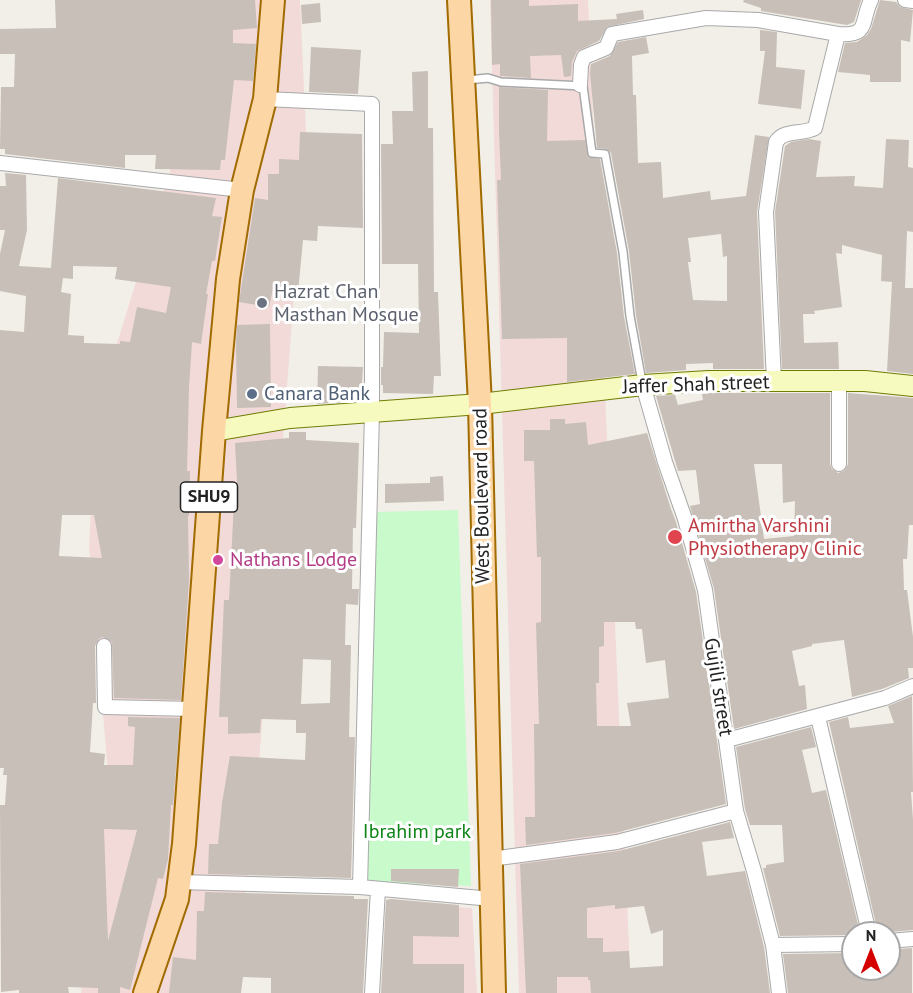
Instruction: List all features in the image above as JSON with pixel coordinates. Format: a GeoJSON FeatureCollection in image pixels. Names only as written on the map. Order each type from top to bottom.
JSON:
{"type":"FeatureCollection","features":[{"type":"Feature","properties":{"kind":"main road","name":"SHU9"},"geometry":{"type":"LineString","coordinates":[[145,993],[177,899],[228,279],[242,190],[265,99],[273,0]]}},
{"type":"Feature","properties":{"kind":"main road","name":"West Boulevard road"},"geometry":{"type":"LineString","coordinates":[[459,0],[480,404],[494,993]]}},
{"type":"Feature","properties":{"kind":"street"},"geometry":{"type":"LineString","coordinates":[[580,85],[584,57],[606,48],[612,34],[706,18],[758,20],[838,34],[855,34],[861,30],[872,0]]}},
{"type":"Feature","properties":{"kind":"street"},"geometry":{"type":"LineString","coordinates":[[905,0],[913,2]]}},
{"type":"Feature","properties":{"kind":"street"},"geometry":{"type":"LineString","coordinates":[[774,381],[766,212],[776,142],[784,134],[808,132],[814,128],[838,34]]}},
{"type":"Feature","properties":{"kind":"street"},"geometry":{"type":"LineString","coordinates":[[265,99],[372,104],[372,412],[360,887]]}},
{"type":"Feature","properties":{"kind":"street"},"geometry":{"type":"LineString","coordinates":[[0,163],[242,190]]}},
{"type":"Feature","properties":{"kind":"street","name":"Jaffer Shah street"},"geometry":{"type":"LineString","coordinates":[[214,431],[290,418],[480,404],[643,384],[709,381],[865,381],[913,386]]}},
{"type":"Feature","properties":{"kind":"street"},"geometry":{"type":"LineString","coordinates":[[839,381],[839,464]]}},
{"type":"Feature","properties":{"kind":"street","name":"Gujili street"},"geometry":{"type":"LineString","coordinates":[[643,384],[705,590],[736,811],[774,945],[779,993]]}},
{"type":"Feature","properties":{"kind":"street"},"geometry":{"type":"LineString","coordinates":[[104,646],[105,707],[194,709]]}},
{"type":"Feature","properties":{"kind":"street"},"geometry":{"type":"LineString","coordinates":[[727,740],[885,698],[913,686]]}},
{"type":"Feature","properties":{"kind":"street"},"geometry":{"type":"LineString","coordinates":[[818,717],[866,921]]}},
{"type":"Feature","properties":{"kind":"street"},"geometry":{"type":"LineString","coordinates":[[491,860],[617,842],[736,811]]}},
{"type":"Feature","properties":{"kind":"street"},"geometry":{"type":"LineString","coordinates":[[179,882],[360,887],[492,899]]}},
{"type":"Feature","properties":{"kind":"street"},"geometry":{"type":"LineString","coordinates":[[372,993],[378,889]]}},
{"type":"Feature","properties":{"kind":"street"},"geometry":{"type":"LineString","coordinates":[[774,945],[841,944]]}},
{"type":"Feature","properties":{"kind":"lane"},"geometry":{"type":"LineString","coordinates":[[462,81],[488,78],[501,82],[583,86],[592,153],[606,154],[623,252],[630,316],[643,384]]}},
{"type":"Feature","properties":{"kind":"shaded area"},"geometry":{"type":"Polygon","coordinates":[[[193,0],[300,0],[306,133],[252,857],[227,993],[81,993],[108,773],[89,546],[97,408],[185,123],[193,0]]]}},
{"type":"Feature","properties":{"kind":"shaded area"},"geometry":{"type":"Polygon","coordinates":[[[490,0],[588,0],[631,993],[519,993],[490,0]]]}},
{"type":"Feature","properties":{"kind":"shaded area"},"geometry":{"type":"Polygon","coordinates":[[[388,903],[472,908],[477,993],[384,993],[388,903]]]}},
{"type":"Feature","properties":{"kind":"green space","name":"Ibrahim park"},"geometry":{"type":"Polygon","coordinates":[[[458,510],[471,886],[364,882],[374,512],[458,510]]]}},
{"type":"Feature","properties":{"kind":"building"},"geometry":{"type":"Polygon","coordinates":[[[55,0],[255,0],[257,28],[233,30],[233,43],[256,44],[253,81],[234,80],[225,160],[221,160],[220,170],[155,169],[156,155],[125,155],[125,168],[5,154],[5,149],[0,149],[1,87],[14,87],[15,54],[0,54],[0,29],[56,28],[55,0]]]}},
{"type":"Feature","properties":{"kind":"building"},"geometry":{"type":"Polygon","coordinates":[[[491,0],[529,0],[529,6],[578,4],[578,21],[617,19],[616,14],[643,10],[644,19],[607,27],[599,41],[577,51],[572,62],[571,76],[564,77],[561,55],[530,56],[531,78],[500,76],[500,64],[492,65],[491,0]]]}},
{"type":"Feature","properties":{"kind":"building"},"geometry":{"type":"Polygon","coordinates":[[[744,0],[861,0],[854,22],[847,25],[761,11],[761,8],[743,2],[744,0]]]}},
{"type":"Feature","properties":{"kind":"building"},"geometry":{"type":"Polygon","coordinates":[[[880,0],[896,2],[900,7],[913,10],[910,42],[901,40],[901,82],[870,82],[870,75],[838,72],[845,43],[857,42],[867,35],[880,0]]]}},
{"type":"Feature","properties":{"kind":"building"},"geometry":{"type":"Polygon","coordinates":[[[320,3],[321,22],[302,24],[301,5],[320,3]]]}},
{"type":"Feature","properties":{"kind":"building"},"geometry":{"type":"Polygon","coordinates":[[[760,30],[777,32],[776,67],[805,70],[801,109],[758,104],[765,51],[760,51],[760,30]]]}},
{"type":"Feature","properties":{"kind":"building"},"geometry":{"type":"Polygon","coordinates":[[[646,37],[649,53],[632,56],[633,95],[636,95],[638,163],[661,162],[663,198],[710,191],[711,200],[746,196],[755,135],[769,137],[757,212],[764,369],[713,369],[713,363],[686,364],[686,370],[646,373],[636,315],[629,251],[611,153],[607,149],[597,148],[590,73],[591,64],[610,56],[618,42],[646,37]],[[721,234],[688,238],[691,262],[688,262],[693,300],[727,301],[727,256],[723,257],[721,234]]]}},
{"type":"Feature","properties":{"kind":"building"},"geometry":{"type":"Polygon","coordinates":[[[311,47],[361,50],[358,94],[309,92],[311,47]]]}},
{"type":"Feature","properties":{"kind":"building"},"geometry":{"type":"Polygon","coordinates":[[[428,71],[428,128],[433,128],[434,292],[438,292],[441,376],[434,376],[433,394],[383,393],[381,367],[383,367],[384,332],[419,333],[418,264],[382,264],[381,144],[393,144],[392,111],[413,111],[412,72],[428,71]]]}},
{"type":"Feature","properties":{"kind":"building"},"geometry":{"type":"Polygon","coordinates":[[[499,87],[548,90],[547,141],[585,140],[588,157],[600,159],[635,374],[567,382],[567,338],[502,339],[497,180],[501,180],[499,87]]]}},
{"type":"Feature","properties":{"kind":"building"},"geometry":{"type":"Polygon","coordinates":[[[300,132],[362,134],[363,228],[318,226],[317,241],[303,240],[298,293],[273,289],[269,307],[239,302],[255,198],[268,200],[268,174],[279,174],[279,159],[299,160],[300,132]]]}},
{"type":"Feature","properties":{"kind":"building"},"geometry":{"type":"Polygon","coordinates":[[[809,139],[821,141],[816,177],[855,176],[854,186],[883,188],[886,139],[909,140],[908,167],[913,168],[913,232],[907,231],[905,288],[913,288],[913,374],[887,371],[892,282],[881,281],[882,255],[842,245],[842,254],[836,253],[842,307],[814,311],[815,314],[803,314],[804,343],[838,342],[839,369],[782,369],[775,212],[785,146],[791,142],[809,139]]]}},
{"type":"Feature","properties":{"kind":"building"},"geometry":{"type":"Polygon","coordinates":[[[5,173],[26,175],[27,230],[19,266],[51,268],[58,178],[216,198],[212,216],[222,217],[215,261],[212,261],[206,294],[208,294],[201,344],[192,342],[187,471],[190,471],[189,580],[181,700],[114,698],[112,642],[103,637],[95,646],[96,703],[93,703],[90,752],[105,754],[104,765],[133,765],[135,727],[128,726],[128,717],[180,718],[168,859],[163,879],[158,878],[130,990],[120,987],[120,993],[98,993],[98,988],[68,987],[69,993],[19,993],[19,990],[1,992],[0,805],[5,805],[7,775],[3,775],[4,768],[0,768],[0,330],[24,332],[26,296],[0,291],[0,254],[5,230],[0,230],[0,186],[6,186],[5,173]],[[73,266],[73,279],[63,278],[61,292],[71,294],[68,335],[84,336],[84,343],[130,342],[137,307],[166,313],[171,287],[115,279],[117,267],[73,266]],[[62,515],[59,556],[102,558],[94,515],[62,515]],[[104,829],[108,941],[137,830],[104,829]]]}},
{"type":"Feature","properties":{"kind":"building"},"geometry":{"type":"Polygon","coordinates":[[[270,324],[271,407],[237,408],[237,325],[270,324]]]}},
{"type":"Feature","properties":{"kind":"building"},"geometry":{"type":"Polygon","coordinates":[[[318,366],[363,367],[361,401],[317,404],[318,366]]]}},
{"type":"Feature","properties":{"kind":"building"},"geometry":{"type":"Polygon","coordinates":[[[830,393],[830,464],[832,469],[838,473],[844,471],[848,464],[848,393],[913,398],[913,525],[909,525],[907,559],[903,559],[904,590],[907,590],[913,637],[913,668],[908,668],[909,678],[882,689],[852,697],[844,640],[812,644],[812,646],[792,651],[799,686],[805,685],[807,709],[734,729],[714,589],[690,506],[700,504],[696,470],[678,471],[656,396],[675,395],[678,405],[703,400],[702,394],[830,393]],[[754,464],[764,539],[794,536],[795,501],[783,503],[782,464],[754,464]]]}},
{"type":"Feature","properties":{"kind":"building"},"geometry":{"type":"Polygon","coordinates":[[[550,419],[565,419],[565,424],[586,422],[588,445],[647,433],[696,592],[726,804],[615,833],[526,845],[525,817],[535,817],[534,724],[539,724],[536,623],[541,622],[541,557],[537,557],[534,461],[524,461],[524,430],[550,430],[550,419]],[[604,622],[604,646],[599,647],[599,683],[596,683],[597,726],[631,726],[627,703],[669,698],[665,660],[646,663],[642,629],[636,629],[635,622],[604,622]]]}},
{"type":"Feature","properties":{"kind":"building"},"geometry":{"type":"Polygon","coordinates":[[[289,432],[306,432],[306,440],[359,443],[356,528],[353,528],[352,589],[359,589],[358,605],[346,604],[345,645],[351,645],[349,737],[355,737],[351,878],[208,874],[209,844],[218,844],[230,756],[305,760],[306,733],[296,733],[296,720],[261,719],[260,733],[228,734],[228,717],[219,717],[224,600],[229,600],[234,502],[238,502],[235,443],[289,438],[289,432]],[[303,659],[301,704],[330,703],[331,660],[303,659]]]}},
{"type":"Feature","properties":{"kind":"building"},"geometry":{"type":"Polygon","coordinates":[[[443,476],[444,501],[385,503],[385,484],[430,483],[430,477],[443,476]]]}},
{"type":"Feature","properties":{"kind":"building"},"geometry":{"type":"Polygon","coordinates":[[[912,696],[913,930],[901,931],[901,921],[875,921],[829,722],[848,717],[850,728],[894,723],[888,706],[912,696]]]}},
{"type":"Feature","properties":{"kind":"building"},"geometry":{"type":"Polygon","coordinates":[[[811,727],[816,747],[802,750],[812,793],[826,790],[857,921],[841,921],[841,935],[780,936],[763,868],[766,868],[766,865],[784,862],[782,825],[750,825],[745,809],[736,747],[811,727]]]}},
{"type":"Feature","properties":{"kind":"building"},"geometry":{"type":"Polygon","coordinates":[[[730,822],[734,838],[702,842],[707,876],[745,871],[764,947],[770,993],[591,993],[588,977],[557,977],[557,993],[526,993],[520,864],[619,851],[730,822]],[[615,905],[587,908],[587,938],[603,938],[603,952],[629,951],[630,968],[663,966],[663,930],[651,934],[644,906],[615,909],[615,905]]]}},
{"type":"Feature","properties":{"kind":"building"},"geometry":{"type":"Polygon","coordinates":[[[391,869],[459,869],[458,887],[391,881],[391,869]]]}},
{"type":"Feature","properties":{"kind":"building"},"geometry":{"type":"Polygon","coordinates":[[[205,892],[354,896],[354,899],[368,899],[363,993],[271,993],[271,978],[243,977],[241,993],[169,993],[173,957],[196,960],[197,911],[204,911],[205,892]]]}},
{"type":"Feature","properties":{"kind":"building"},"geometry":{"type":"Polygon","coordinates":[[[386,900],[459,905],[459,937],[413,936],[413,964],[464,964],[464,993],[381,993],[386,900]]]}},
{"type":"Feature","properties":{"kind":"building"},"geometry":{"type":"Polygon","coordinates":[[[912,948],[912,993],[788,993],[783,954],[841,953],[841,981],[901,981],[901,949],[912,948]]]}},
{"type":"Feature","properties":{"kind":"place","name":"Hazrat Chan Masthan Mosque"},"geometry":{"type":"Point","coordinates":[262,303]}},
{"type":"Feature","properties":{"kind":"place","name":"Canara Bank"},"geometry":{"type":"Point","coordinates":[252,394]}},
{"type":"Feature","properties":{"kind":"place","name":"Amirtha Varshini Physiotherapy Clinic"},"geometry":{"type":"Point","coordinates":[675,537]}},
{"type":"Feature","properties":{"kind":"place","name":"Nathans Lodge"},"geometry":{"type":"Point","coordinates":[218,560]}}]}
